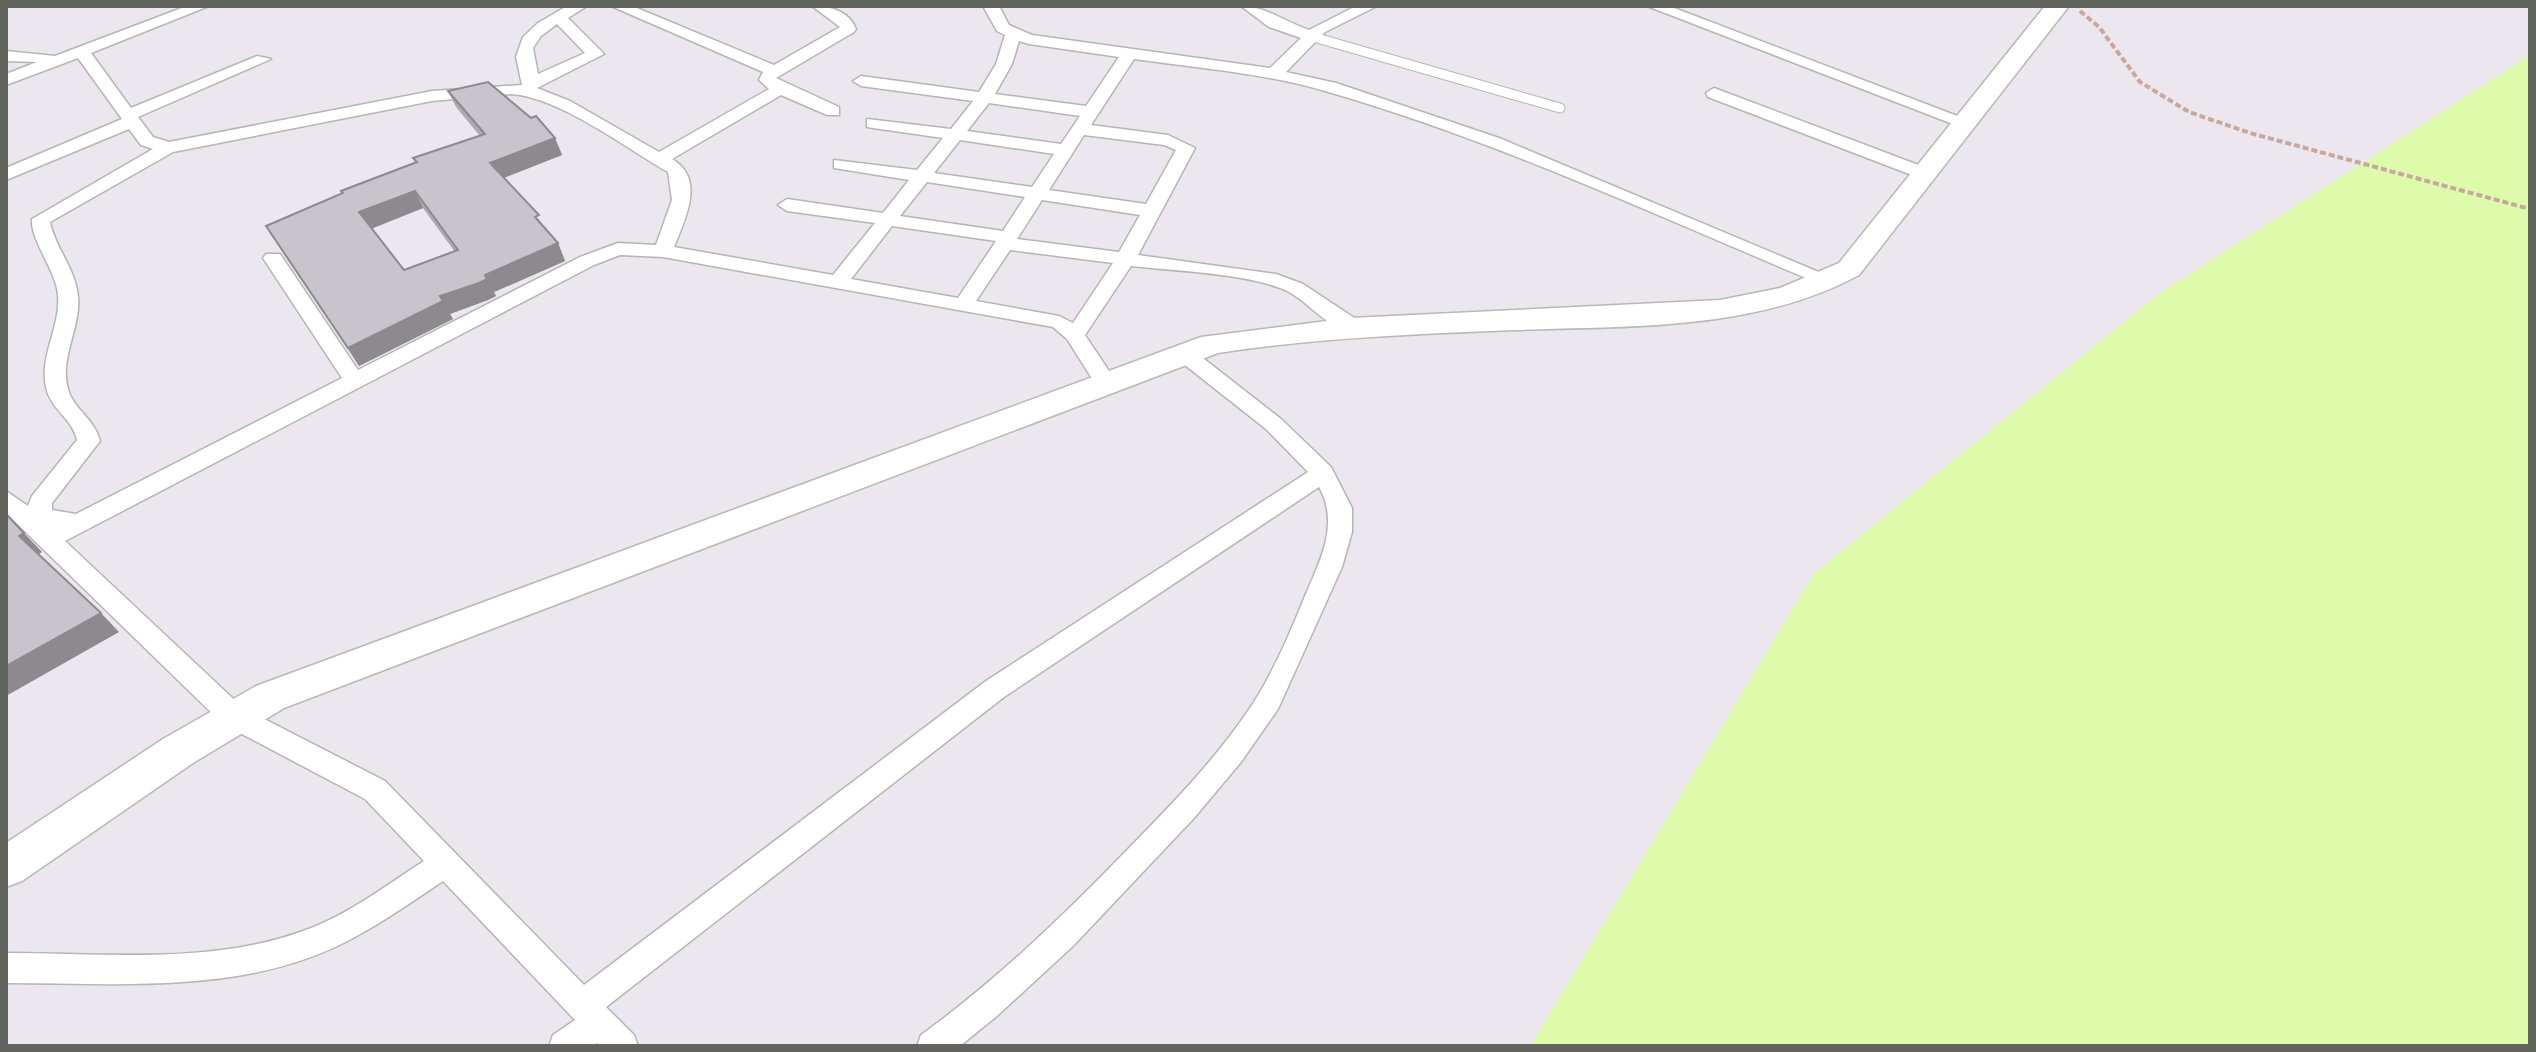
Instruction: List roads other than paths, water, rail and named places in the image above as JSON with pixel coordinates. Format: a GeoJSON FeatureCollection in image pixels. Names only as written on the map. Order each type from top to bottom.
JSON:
{"type":"FeatureCollection","features":[{"type":"Feature","properties":{"kind":"street"},"geometry":{"type":"LineString","coordinates":[[6,80],[57,58],[201,6]]}},
{"type":"Feature","properties":{"kind":"street"},"geometry":{"type":"LineString","coordinates":[[579,6],[541,28],[525,48],[530,86],[676,169],[685,194],[663,251]]}},
{"type":"Feature","properties":{"kind":"street"},"geometry":{"type":"LineString","coordinates":[[619,6],[777,80],[833,111]]}},
{"type":"Feature","properties":{"kind":"street"},"geometry":{"type":"LineString","coordinates":[[659,159],[848,29],[846,23],[820,6]]}},
{"type":"Feature","properties":{"kind":"street"},"geometry":{"type":"LineString","coordinates":[[991,6],[998,22],[1013,34],[1274,74],[1330,87],[1493,142],[1830,281]]}},
{"type":"Feature","properties":{"kind":"street"},"geometry":{"type":"LineString","coordinates":[[1249,6],[1275,24],[1310,36]]}},
{"type":"Feature","properties":{"kind":"street"},"geometry":{"type":"LineString","coordinates":[[1274,74],[1310,36],[1327,24],[1369,6]]}},
{"type":"Feature","properties":{"kind":"street"},"geometry":{"type":"LineString","coordinates":[[1655,6],[1974,109]]}},
{"type":"Feature","properties":{"kind":"street"},"geometry":{"type":"LineString","coordinates":[[6,867],[233,716],[270,697],[1183,353],[1257,336],[1355,328],[1650,314],[1795,295],[1830,281],[1849,269],[1974,109],[2067,8]]}},
{"type":"Feature","properties":{"kind":"street"},"geometry":{"type":"LineString","coordinates":[[80,523],[41,517],[38,509],[40,502],[89,441],[88,432],[56,388],[55,372],[68,293],[40,224],[41,219],[168,148],[432,96],[530,86],[596,54],[558,17]]}},
{"type":"Feature","properties":{"kind":"street"},"geometry":{"type":"LineString","coordinates":[[838,282],[984,98],[1000,71],[1013,34]]}},
{"type":"Feature","properties":{"kind":"street"},"geometry":{"type":"LineString","coordinates":[[80,50],[147,141],[168,148]]}},
{"type":"Feature","properties":{"kind":"street"},"geometry":{"type":"LineString","coordinates":[[964,304],[1129,54]]}},
{"type":"Feature","properties":{"kind":"street"},"geometry":{"type":"LineString","coordinates":[[6,56],[57,58]]}},
{"type":"Feature","properties":{"kind":"street"},"geometry":{"type":"LineString","coordinates":[[6,175],[263,59]]}},
{"type":"Feature","properties":{"kind":"street"},"geometry":{"type":"LineString","coordinates":[[861,81],[1091,112]]}},
{"type":"Feature","properties":{"kind":"street"},"geometry":{"type":"LineString","coordinates":[[1714,93],[1923,173]]}},
{"type":"Feature","properties":{"kind":"street"},"geometry":{"type":"LineString","coordinates":[[873,123],[1066,150]]}},
{"type":"Feature","properties":{"kind":"street"},"geometry":{"type":"LineString","coordinates":[[1075,335],[1125,260],[1186,148],[1168,140],[1079,129]]}},
{"type":"Feature","properties":{"kind":"street"},"geometry":{"type":"LineString","coordinates":[[840,164],[1153,211]]}},
{"type":"Feature","properties":{"kind":"street"},"geometry":{"type":"LineString","coordinates":[[787,205],[888,219],[1125,260],[1283,282],[1355,328]]}},
{"type":"Feature","properties":{"kind":"street"},"geometry":{"type":"LineString","coordinates":[[46,540],[353,379],[605,253],[630,248],[663,251],[1043,317],[1067,326],[1106,383]]}},
{"type":"Feature","properties":{"kind":"street"},"geometry":{"type":"LineString","coordinates":[[273,258],[353,379]]}},
{"type":"Feature","properties":{"kind":"street"},"geometry":{"type":"LineString","coordinates":[[933,1046],[1030,970],[1067,934],[1185,809],[1262,712],[1294,652],[1341,530],[1340,509],[1323,473],[1299,447],[1183,353]]}},
{"type":"Feature","properties":{"kind":"street"},"geometry":{"type":"LineString","coordinates":[[565,1046],[591,1013],[995,689],[1323,473]]}},
{"type":"Feature","properties":{"kind":"street"},"geometry":{"type":"LineString","coordinates":[[6,499],[233,716],[375,790],[622,1046]]}},
{"type":"Feature","properties":{"kind":"street"},"geometry":{"type":"LineString","coordinates":[[6,968],[220,964],[268,957],[303,947],[355,923],[445,863]]}},
{"type":"Feature","properties":{"kind":"lane"},"geometry":{"type":"LineString","coordinates":[[1310,36],[1560,108]]}}]}
